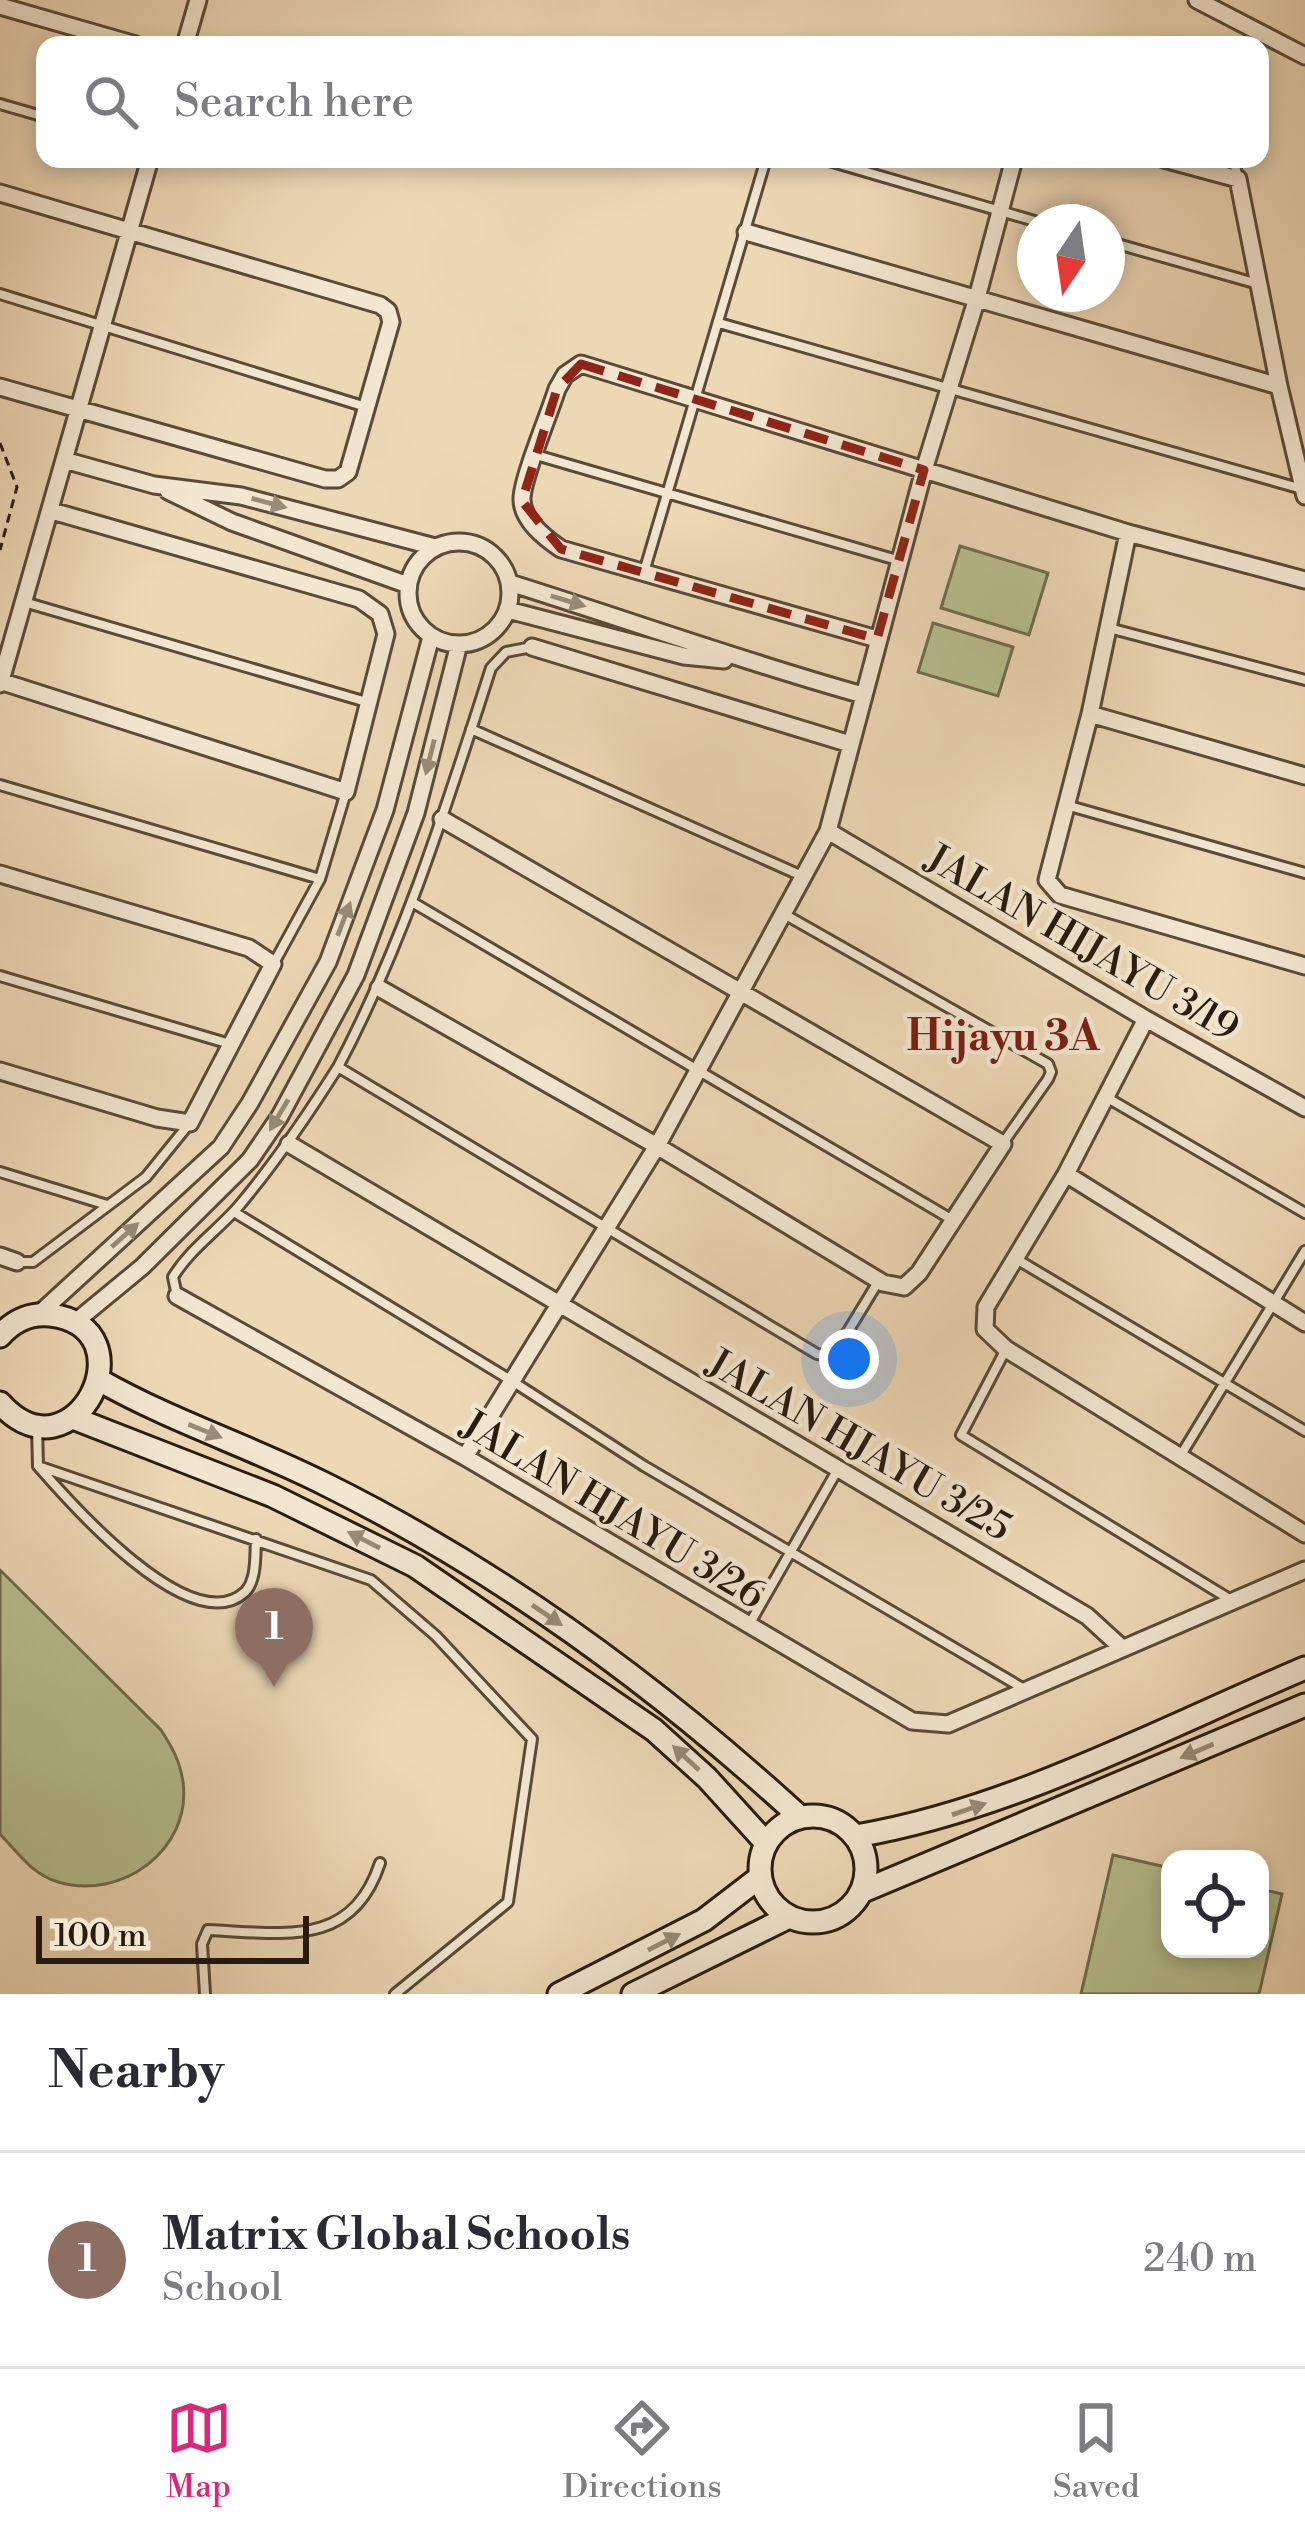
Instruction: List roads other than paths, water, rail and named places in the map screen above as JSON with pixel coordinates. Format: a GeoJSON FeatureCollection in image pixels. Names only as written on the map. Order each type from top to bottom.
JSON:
{"type":"FeatureCollection","features":[{"type":"Feature","properties":{"kind":"street"},"geometry":{"type":"LineString","coordinates":[[188,36],[198,0]]}},
{"type":"Feature","properties":{"kind":"street"},"geometry":{"type":"LineString","coordinates":[[1197,0],[1304,53]]}},
{"type":"Feature","properties":{"kind":"street"},"geometry":{"type":"LineString","coordinates":[[0,6],[105,36]]}},
{"type":"Feature","properties":{"kind":"street"},"geometry":{"type":"LineString","coordinates":[[52,511],[359,599],[380,614],[386,634],[346,793],[0,682],[147,168]]}},
{"type":"Feature","properties":{"kind":"street"},"geometry":{"type":"LineString","coordinates":[[465,1457],[657,1146],[828,830],[923,470],[1012,168]]}},
{"type":"Feature","properties":{"kind":"street"},"geometry":{"type":"LineString","coordinates":[[1197,168],[1238,179],[1304,493]]}},
{"type":"Feature","properties":{"kind":"street"},"geometry":{"type":"LineString","coordinates":[[0,193],[380,304],[391,322],[348,472],[338,479],[0,387]]}},
{"type":"Feature","properties":{"kind":"street"},"geometry":{"type":"LineString","coordinates":[[746,232],[1280,386]]}},
{"type":"Feature","properties":{"kind":"street"},"geometry":{"type":"LineString","coordinates":[[877,639],[561,548],[530,522],[522,500],[556,389],[565,375],[581,364],[1128,533],[1305,580]]}},
{"type":"Feature","properties":{"kind":"street"},"geometry":{"type":"LineString","coordinates":[[64,460],[154,484],[241,496],[435,548]]}},
{"type":"Feature","properties":{"kind":"street"},"geometry":{"type":"LineString","coordinates":[[154,484],[232,522],[408,585]]}},
{"type":"Feature","properties":{"kind":"street"},"geometry":{"type":"LineString","coordinates":[[1128,533],[1090,714],[1047,880],[1060,896],[1305,966]]}},
{"type":"Feature","properties":{"kind":"street"},"geometry":{"type":"LineString","coordinates":[[450,542],[482,547],[495,556],[510,583],[508,610],[490,634],[459,644],[431,637],[413,616],[408,585],[422,557],[435,548],[450,542]]}},
{"type":"Feature","properties":{"kind":"street"},"geometry":{"type":"LineString","coordinates":[[510,583],[686,638],[739,661],[863,695]]}},
{"type":"Feature","properties":{"kind":"street"},"geometry":{"type":"LineString","coordinates":[[508,610],[684,656],[739,661]]}},
{"type":"Feature","properties":{"kind":"street"},"geometry":{"type":"LineString","coordinates":[[39,1314],[221,1148],[250,1103],[328,962],[386,811],[431,637]]}},
{"type":"Feature","properties":{"kind":"street"},"geometry":{"type":"LineString","coordinates":[[74,1323],[142,1268],[235,1175],[280,1116],[356,975],[416,813],[459,644]]}},
{"type":"Feature","properties":{"kind":"street"},"geometry":{"type":"LineString","coordinates":[[532,646],[850,744]]}},
{"type":"Feature","properties":{"kind":"street"},"geometry":{"type":"LineString","coordinates":[[1090,714],[1305,776]]}},
{"type":"Feature","properties":{"kind":"street"},"geometry":{"type":"LineString","coordinates":[[380,988],[657,1146],[878,1280],[904,1287],[919,1274],[1003,1144],[442,819]]}},
{"type":"Feature","properties":{"kind":"street","name":"JALAN HIJAYU 3/19"},"geometry":{"type":"LineString","coordinates":[[828,830],[1305,1108]]}},
{"type":"Feature","properties":{"kind":"street"},"geometry":{"type":"LineString","coordinates":[[0,874],[249,948],[273,964],[190,1123],[157,1118],[0,1071]]}},
{"type":"Feature","properties":{"kind":"street"},"geometry":{"type":"LineString","coordinates":[[1146,1019],[1066,1174],[986,1307],[986,1329],[1006,1349],[1305,1534]]}},
{"type":"Feature","properties":{"kind":"street","name":"JALAN HJAYU 3/25"},"geometry":{"type":"LineString","coordinates":[[289,1144],[1087,1616],[1122,1648]]}},
{"type":"Feature","properties":{"kind":"street"},"geometry":{"type":"LineString","coordinates":[[1066,1174],[1305,1323]]}},
{"type":"Feature","properties":{"kind":"street","name":"JALAN HJAYU 3/26"},"geometry":{"type":"LineString","coordinates":[[177,1296],[465,1457],[912,1721],[948,1724],[1305,1570]]}},
{"type":"Feature","properties":{"kind":"street"},"geometry":{"type":"LineString","coordinates":[[2,1330],[39,1314],[74,1323],[96,1348],[99,1380],[94,1395],[73,1418]]}},
{"type":"Feature","properties":{"kind":"street"},"geometry":{"type":"LineString","coordinates":[[99,1380],[150,1409],[322,1483],[444,1548],[628,1670],[716,1740],[800,1817]]}},
{"type":"Feature","properties":{"kind":"street"},"geometry":{"type":"LineString","coordinates":[[0,1403],[21,1421],[37,1425],[73,1418],[273,1496],[415,1567],[654,1730],[696,1767],[766,1843]]}},
{"type":"Feature","properties":{"kind":"street"},"geometry":{"type":"LineString","coordinates":[[856,1835],[915,1826],[974,1809],[1305,1668]]}},
{"type":"Feature","properties":{"kind":"street"},"geometry":{"type":"LineString","coordinates":[[863,1891],[867,1862],[856,1835],[830,1818],[800,1817],[775,1831],[766,1843],[760,1877],[775,1907],[806,1922],[839,1916],[863,1891],[1305,1705]]}},
{"type":"Feature","properties":{"kind":"street"},"geometry":{"type":"LineString","coordinates":[[559,1994],[704,1920],[760,1877]]}},
{"type":"Feature","properties":{"kind":"street"},"geometry":{"type":"LineString","coordinates":[[633,1994],[789,1917]]}},
{"type":"Feature","properties":{"kind":"lane"},"geometry":{"type":"LineString","coordinates":[[0,104],[36,114]]}},
{"type":"Feature","properties":{"kind":"lane"},"geometry":{"type":"LineString","coordinates":[[644,572],[764,168]]}},
{"type":"Feature","properties":{"kind":"lane"},"geometry":{"type":"LineString","coordinates":[[853,168],[1017,216]]}},
{"type":"Feature","properties":{"kind":"lane"},"geometry":{"type":"LineString","coordinates":[[1235,168],[1238,179]]}},
{"type":"Feature","properties":{"kind":"lane"},"geometry":{"type":"LineString","coordinates":[[1125,247],[1259,284]]}},
{"type":"Feature","properties":{"kind":"lane"},"geometry":{"type":"LineString","coordinates":[[0,294],[366,407]]}},
{"type":"Feature","properties":{"kind":"lane"},"geometry":{"type":"LineString","coordinates":[[719,323],[1304,493]]}},
{"type":"Feature","properties":{"kind":"lane"},"geometry":{"type":"LineString","coordinates":[[536,455],[898,561]]}},
{"type":"Feature","properties":{"kind":"lane"},"geometry":{"type":"LineString","coordinates":[[24,602],[372,704]]}},
{"type":"Feature","properties":{"kind":"lane"},"geometry":{"type":"LineString","coordinates":[[1108,628],[1305,680]]}},
{"type":"Feature","properties":{"kind":"lane"},"geometry":{"type":"LineString","coordinates":[[177,1296],[173,1277],[184,1259],[234,1212],[289,1144],[338,1066],[380,988],[442,819],[490,668],[506,652],[532,646]]}},
{"type":"Feature","properties":{"kind":"lane"},"geometry":{"type":"LineString","coordinates":[[471,729],[804,877]]}},
{"type":"Feature","properties":{"kind":"lane"},"geometry":{"type":"LineString","coordinates":[[0,785],[320,878]]}},
{"type":"Feature","properties":{"kind":"lane"},"geometry":{"type":"LineString","coordinates":[[273,964],[320,878],[346,793]]}},
{"type":"Feature","properties":{"kind":"lane"},"geometry":{"type":"LineString","coordinates":[[1066,805],[1305,873]]}},
{"type":"Feature","properties":{"kind":"lane"},"geometry":{"type":"LineString","coordinates":[[412,902],[952,1220]]}},
{"type":"Feature","properties":{"kind":"lane"},"geometry":{"type":"LineString","coordinates":[[784,914],[1048,1064],[1048,1079],[1003,1144]]}},
{"type":"Feature","properties":{"kind":"lane"},"geometry":{"type":"LineString","coordinates":[[0,976],[232,1045]]}},
{"type":"Feature","properties":{"kind":"lane"},"geometry":{"type":"LineString","coordinates":[[338,1066],[606,1231],[827,1358],[833,1356],[878,1280]]}},
{"type":"Feature","properties":{"kind":"lane"},"geometry":{"type":"LineString","coordinates":[[1106,1097],[1305,1213]]}},
{"type":"Feature","properties":{"kind":"lane"},"geometry":{"type":"LineString","coordinates":[[8,1259],[33,1262],[146,1178],[190,1123]]}},
{"type":"Feature","properties":{"kind":"lane"},"geometry":{"type":"LineString","coordinates":[[0,1172],[109,1205]]}},
{"type":"Feature","properties":{"kind":"lane"},"geometry":{"type":"LineString","coordinates":[[234,1212],[644,1466],[1025,1690]]}},
{"type":"Feature","properties":{"kind":"lane"},"geometry":{"type":"LineString","coordinates":[[1181,1455],[1305,1251]]}},
{"type":"Feature","properties":{"kind":"lane"},"geometry":{"type":"LineString","coordinates":[[1016,1258],[1305,1431]]}},
{"type":"Feature","properties":{"kind":"lane"},"geometry":{"type":"LineString","coordinates":[[1006,1349],[961,1435],[1232,1601]]}},
{"type":"Feature","properties":{"kind":"lane"},"geometry":{"type":"LineString","coordinates":[[37,1425],[38,1466],[81,1516],[148,1573],[186,1597],[220,1604],[244,1593],[253,1580],[256,1539]]}},
{"type":"Feature","properties":{"kind":"lane"},"geometry":{"type":"LineString","coordinates":[[38,1466],[371,1580],[436,1636],[532,1739],[508,1902],[395,1994]]}},
{"type":"Feature","properties":{"kind":"lane"},"geometry":{"type":"LineString","coordinates":[[747,1627],[839,1468]]}},
{"type":"Feature","properties":{"kind":"lane"},"geometry":{"type":"LineString","coordinates":[[205,1994],[202,1944],[208,1930],[313,1932],[350,1915],[371,1892],[380,1863]]}},
{"type":"Feature","properties":{"kind":"place","name":"Matrix Global Schools"},"geometry":{"type":"Point","coordinates":[274,1687]}},
{"type":"Feature","properties":{"kind":"district","name":"Hijayu 3A"},"geometry":{"type":"Point","coordinates":[1003,1035]}}]}
